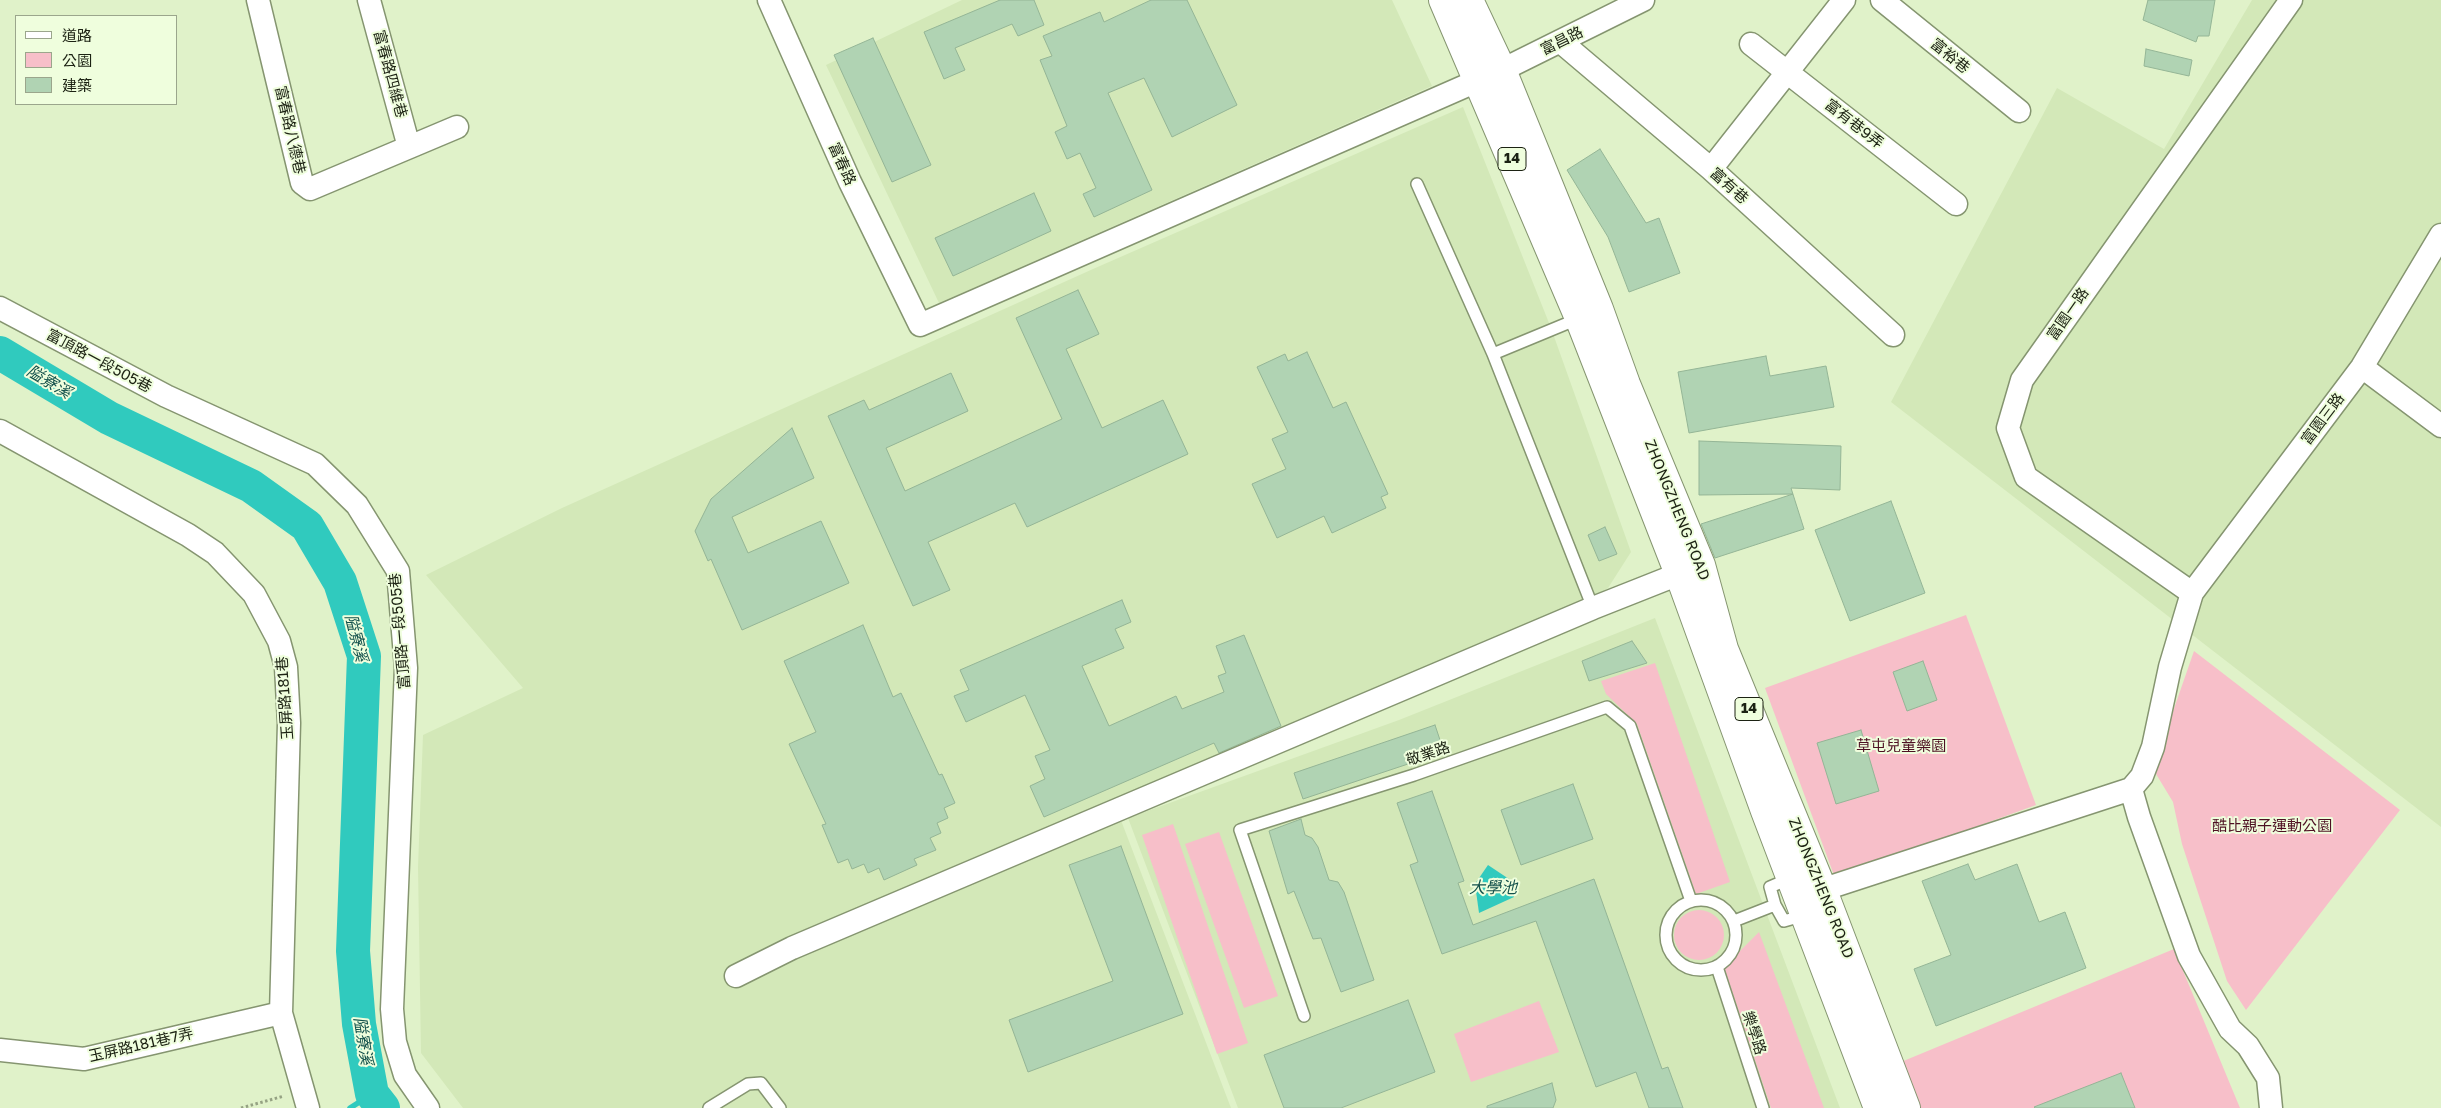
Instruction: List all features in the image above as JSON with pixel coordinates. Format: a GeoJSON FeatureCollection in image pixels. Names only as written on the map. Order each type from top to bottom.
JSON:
{"type":"FeatureCollection","features":[{"type":"Feature","properties":{"kind":"main road","name":"ZHONGZHENG ROAD"},"geometry":{"type":"LineString","coordinates":[[1444,0],[1490,75]]}},
{"type":"Feature","properties":{"kind":"main road","name":"ZHONGZHENG ROAD"},"geometry":{"type":"LineString","coordinates":[[1469,0],[1490,75],[1589,313],[1626,384],[1690,569],[1798,897],[1878,1108]]}},
{"type":"Feature","properties":{"kind":"main road","name":"ZHONGZHENG ROAD"},"geometry":{"type":"LineString","coordinates":[[1798,897],[1906,1108]]}},
{"type":"Feature","properties":{"kind":"street","name":"富春路八德巷"},"geometry":{"type":"LineString","coordinates":[[258,0],[302,183],[310,189],[457,127]]}},
{"type":"Feature","properties":{"kind":"street","name":"富春路四維巷"},"geometry":{"type":"LineString","coordinates":[[370,0],[410,147]]}},
{"type":"Feature","properties":{"kind":"street","name":"富春路"},"geometry":{"type":"LineString","coordinates":[[770,0],[850,182],[920,325]]}},
{"type":"Feature","properties":{"kind":"street","name":"富昌路"},"geometry":{"type":"LineString","coordinates":[[920,325],[1490,75],[1644,0]]}},
{"type":"Feature","properties":{"kind":"street"},"geometry":{"type":"LineString","coordinates":[[1711,169],[1786,71],[1844,0]]}},
{"type":"Feature","properties":{"kind":"street","name":"富裕巷"},"geometry":{"type":"LineString","coordinates":[[1882,0],[2019,111]]}},
{"type":"Feature","properties":{"kind":"street","name":"富園一路"},"geometry":{"type":"LineString","coordinates":[[2192,593],[2026,477],[2008,428],[2022,380],[2291,0]]}},
{"type":"Feature","properties":{"kind":"street","name":"富有巷"},"geometry":{"type":"LineString","coordinates":[[1561,42],[1711,169],[1893,335]]}},
{"type":"Feature","properties":{"kind":"street","name":"富有巷9弄"},"geometry":{"type":"LineString","coordinates":[[1751,44],[1956,204]]}},
{"type":"Feature","properties":{"kind":"street","name":"富園三路"},"geometry":{"type":"LineString","coordinates":[[2192,593],[2362,367],[2441,236]]}},
{"type":"Feature","properties":{"kind":"street","name":"富頂路一段505巷"},"geometry":{"type":"LineString","coordinates":[[0,308],[166,396],[315,464],[357,505],[398,571],[406,668],[392,1009],[395,1042],[405,1076],[428,1108]]}},
{"type":"Feature","properties":{"kind":"street"},"geometry":{"type":"LineString","coordinates":[[2362,367],[2441,426]]}},
{"type":"Feature","properties":{"kind":"street","name":"玉屏路181巷"},"geometry":{"type":"LineString","coordinates":[[0,431],[188,534],[215,553],[254,594],[270,620],[286,667],[289,723],[281,1013],[305,1100]]}},
{"type":"Feature","properties":{"kind":"street"},"geometry":{"type":"LineString","coordinates":[[736,976],[792,948],[1593,608],[1690,569]]}},
{"type":"Feature","properties":{"kind":"street"},"geometry":{"type":"LineString","coordinates":[[1798,897],[2131,788],[2142,776],[2153,747],[2170,667],[2192,593]]}},
{"type":"Feature","properties":{"kind":"street"},"geometry":{"type":"LineString","coordinates":[[2131,788],[2139,817],[2189,956],[2230,1029],[2248,1046],[2268,1078],[2271,1108]]}},
{"type":"Feature","properties":{"kind":"street","name":"玉屏路181巷7弄"},"geometry":{"type":"LineString","coordinates":[[0,1050],[84,1058],[281,1013]]}},
{"type":"Feature","properties":{"kind":"lane"},"geometry":{"type":"LineString","coordinates":[[1417,184],[1493,354],[1593,608]]}},
{"type":"Feature","properties":{"kind":"lane"},"geometry":{"type":"LineString","coordinates":[[1493,354],[1589,313]]}},
{"type":"Feature","properties":{"kind":"lane","name":"敬業路"},"geometry":{"type":"LineString","coordinates":[[1304,1016],[1240,830],[1414,775],[1608,707],[1630,726],[1691,901]]}},
{"type":"Feature","properties":{"kind":"lane"},"geometry":{"type":"LineString","coordinates":[[1734,921],[1798,897]]}},
{"type":"Feature","properties":{"kind":"lane"},"geometry":{"type":"LineString","coordinates":[[1691,901],[1715,902],[1725,909],[1734,921],[1736,941],[1732,951],[1717,967],[1701,970],[1685,966],[1675,959],[1668,949],[1667,925],[1672,914],[1680,906],[1691,901]]}},
{"type":"Feature","properties":{"kind":"lane","name":"樂學路"},"geometry":{"type":"LineString","coordinates":[[1717,967],[1763,1108]]}},
{"type":"Feature","properties":{"kind":"lane"},"geometry":{"type":"LineString","coordinates":[[709,1108],[748,1084],[761,1083],[780,1108]]}},
{"type":"Feature","properties":{"kind":"path"},"geometry":{"type":"LineString","coordinates":[[241,1108],[305,1100]]}},
{"type":"Feature","properties":{"kind":"shaded area"},"geometry":{"type":"Polygon","coordinates":[[[962,0],[1392,0],[1432,86],[939,303],[826,65],[962,0]]]}},
{"type":"Feature","properties":{"kind":"shaded area"},"geometry":{"type":"Polygon","coordinates":[[[2252,0],[2441,0],[2441,827],[1891,402],[2057,88],[2164,149],[2252,0]]]}},
{"type":"Feature","properties":{"kind":"shaded area"},"geometry":{"type":"Polygon","coordinates":[[[1463,107],[1551,328],[1631,552],[1608,588],[1529,638],[1114,802],[1231,1108],[463,1108],[421,1053],[418,867],[423,735],[523,688],[426,575],[562,508],[1093,269],[1463,107]]]}},
{"type":"Feature","properties":{"kind":"shaded area"},"geometry":{"type":"Polygon","coordinates":[[[1655,618],[1840,1108],[1238,1108],[1128,818],[1399,720],[1655,618]]]}},
{"type":"Feature","properties":{"kind":"green space","name":"草屯兒童樂園"},"geometry":{"type":"Polygon","coordinates":[[[1966,615],[2036,805],[1835,878],[1765,688],[1966,615]]]}},
{"type":"Feature","properties":{"kind":"green space","name":"酷比親子運動公園"},"geometry":{"type":"Polygon","coordinates":[[[2194,651],[2400,810],[2246,1010],[2227,981],[2182,844],[2173,802],[2153,769],[2194,651]]]}},
{"type":"Feature","properties":{"kind":"green space"},"geometry":{"type":"Polygon","coordinates":[[[1655,663],[1730,882],[1696,894],[1637,724],[1606,694],[1601,681],[1655,663]]]}},
{"type":"Feature","properties":{"kind":"green space"},"geometry":{"type":"Polygon","coordinates":[[[1173,824],[1248,1043],[1217,1054],[1142,835],[1173,824]]]}},
{"type":"Feature","properties":{"kind":"green space"},"geometry":{"type":"Polygon","coordinates":[[[1219,832],[1278,996],[1244,1008],[1185,844],[1219,832]]]}},
{"type":"Feature","properties":{"kind":"green space"},"geometry":{"type":"Polygon","coordinates":[[[1699,910],[1708,912],[1719,921],[1724,935],[1722,944],[1713,955],[1699,960],[1690,958],[1679,949],[1674,935],[1676,926],[1685,915],[1699,910]]]}},
{"type":"Feature","properties":{"kind":"green space"},"geometry":{"type":"Polygon","coordinates":[[[1759,932],[1824,1108],[1771,1108],[1724,967],[1759,932]]]}},
{"type":"Feature","properties":{"kind":"green space"},"geometry":{"type":"Polygon","coordinates":[[[2174,949],[2240,1108],[1919,1108],[1901,1062],[2174,949]]]}},
{"type":"Feature","properties":{"kind":"green space"},"geometry":{"type":"Polygon","coordinates":[[[1539,1001],[1559,1052],[1471,1082],[1454,1034],[1539,1001]]]}},
{"type":"Feature","properties":{"kind":"water","name":"大學池"},"geometry":{"type":"Polygon","coordinates":[[[1488,865],[1509,879],[1514,897],[1479,913],[1475,884],[1488,865]]]}},
{"type":"Feature","properties":{"kind":"building"},"geometry":{"type":"Polygon","coordinates":[[[1000,0],[1034,0],[1044,25],[1018,36],[1012,24],[955,48],[965,70],[944,79],[924,32],[1000,0]]]}},
{"type":"Feature","properties":{"kind":"building"},"geometry":{"type":"Polygon","coordinates":[[[1151,0],[1187,0],[1237,105],[1172,137],[1144,78],[1108,93],[1152,190],[1094,217],[1083,194],[1096,188],[1080,153],[1067,159],[1055,132],[1067,126],[1040,60],[1052,56],[1043,36],[1100,12],[1104,22],[1151,0]]]}},
{"type":"Feature","properties":{"kind":"building"},"geometry":{"type":"Polygon","coordinates":[[[2148,0],[2215,0],[2209,36],[2198,36],[2196,42],[2143,20],[2148,0]]]}},
{"type":"Feature","properties":{"kind":"building"},"geometry":{"type":"Polygon","coordinates":[[[873,38],[931,165],[892,182],[834,55],[873,38]]]}},
{"type":"Feature","properties":{"kind":"building"},"geometry":{"type":"Polygon","coordinates":[[[2146,49],[2192,60],[2189,76],[2144,66],[2146,49]]]}},
{"type":"Feature","properties":{"kind":"building"},"geometry":{"type":"Polygon","coordinates":[[[1600,149],[1646,223],[1659,218],[1680,273],[1629,292],[1608,237],[1567,170],[1600,149]]]}},
{"type":"Feature","properties":{"kind":"building"},"geometry":{"type":"Polygon","coordinates":[[[1034,193],[1051,231],[953,276],[935,238],[1034,193]]]}},
{"type":"Feature","properties":{"kind":"building"},"geometry":{"type":"Polygon","coordinates":[[[1078,290],[1099,334],[1066,349],[1102,428],[1163,400],[1188,454],[1027,527],[1015,503],[928,542],[950,590],[913,606],[828,416],[864,400],[869,410],[951,373],[968,411],[886,448],[905,491],[1062,419],[1016,318],[1078,290]]]}},
{"type":"Feature","properties":{"kind":"building"},"geometry":{"type":"Polygon","coordinates":[[[1307,352],[1333,408],[1346,402],[1388,494],[1381,497],[1386,508],[1332,533],[1324,516],[1277,538],[1252,484],[1286,469],[1272,439],[1288,432],[1257,367],[1285,354],[1288,361],[1307,352]]]}},
{"type":"Feature","properties":{"kind":"building"},"geometry":{"type":"Polygon","coordinates":[[[1766,356],[1770,376],[1826,366],[1834,407],[1689,433],[1678,372],[1766,356]]]}},
{"type":"Feature","properties":{"kind":"building"},"geometry":{"type":"Polygon","coordinates":[[[792,428],[814,478],[732,517],[748,553],[821,521],[849,583],[742,630],[711,559],[708,561],[695,531],[711,499],[792,428]]]}},
{"type":"Feature","properties":{"kind":"building"},"geometry":{"type":"Polygon","coordinates":[[[1699,441],[1841,446],[1840,490],[1791,488],[1793,494],[1699,495],[1699,441]]]}},
{"type":"Feature","properties":{"kind":"building"},"geometry":{"type":"Polygon","coordinates":[[[1793,494],[1804,529],[1715,558],[1701,524],[1793,494]]]}},
{"type":"Feature","properties":{"kind":"building"},"geometry":{"type":"Polygon","coordinates":[[[1891,501],[1925,593],[1850,621],[1815,530],[1891,501]]]}},
{"type":"Feature","properties":{"kind":"building"},"geometry":{"type":"Polygon","coordinates":[[[1605,527],[1617,554],[1599,561],[1588,535],[1605,527]]]}},
{"type":"Feature","properties":{"kind":"building"},"geometry":{"type":"Polygon","coordinates":[[[1122,600],[1131,622],[1115,629],[1124,648],[1082,666],[1109,726],[1176,696],[1182,709],[1224,692],[1218,676],[1226,673],[1216,646],[1244,635],[1281,726],[1219,753],[1214,743],[1044,817],[1030,786],[1045,779],[1035,756],[1050,750],[1025,695],[966,722],[954,696],[969,690],[960,670],[1122,600]]]}},
{"type":"Feature","properties":{"kind":"building"},"geometry":{"type":"Polygon","coordinates":[[[863,625],[893,697],[901,693],[939,775],[942,774],[955,803],[944,808],[948,818],[937,823],[941,833],[930,838],[936,850],[914,859],[917,865],[884,880],[879,868],[868,873],[864,864],[852,869],[848,859],[838,863],[822,825],[826,824],[789,744],[816,732],[784,661],[863,625]]]}},
{"type":"Feature","properties":{"kind":"building"},"geometry":{"type":"Polygon","coordinates":[[[1632,641],[1647,663],[1589,681],[1582,661],[1632,641]]]}},
{"type":"Feature","properties":{"kind":"building"},"geometry":{"type":"Polygon","coordinates":[[[1923,661],[1937,700],[1907,711],[1893,672],[1923,661]]]}},
{"type":"Feature","properties":{"kind":"building"},"geometry":{"type":"Polygon","coordinates":[[[1435,725],[1444,752],[1303,799],[1294,773],[1435,725]]]}},
{"type":"Feature","properties":{"kind":"building"},"geometry":{"type":"Polygon","coordinates":[[[1861,730],[1879,791],[1836,804],[1817,743],[1861,730]]]}},
{"type":"Feature","properties":{"kind":"building"},"geometry":{"type":"Polygon","coordinates":[[[1573,784],[1593,839],[1521,865],[1501,810],[1573,784]]]}},
{"type":"Feature","properties":{"kind":"building"},"geometry":{"type":"Polygon","coordinates":[[[1432,791],[1464,881],[1458,883],[1473,925],[1594,879],[1662,1069],[1668,1067],[1683,1108],[1649,1108],[1636,1072],[1596,1087],[1536,921],[1442,954],[1410,865],[1418,862],[1397,803],[1432,791]]]}},
{"type":"Feature","properties":{"kind":"building"},"geometry":{"type":"Polygon","coordinates":[[[1301,819],[1305,835],[1312,838],[1318,847],[1329,880],[1338,882],[1344,892],[1374,980],[1341,992],[1321,938],[1313,939],[1294,891],[1288,894],[1269,831],[1301,819]]]}},
{"type":"Feature","properties":{"kind":"building"},"geometry":{"type":"Polygon","coordinates":[[[1121,846],[1183,1014],[1028,1072],[1009,1020],[1113,981],[1069,865],[1121,846]]]}},
{"type":"Feature","properties":{"kind":"building"},"geometry":{"type":"Polygon","coordinates":[[[1968,864],[1975,880],[2017,864],[2039,922],[2065,912],[2086,968],[1936,1026],[1914,969],[1951,955],[1922,881],[1968,864]]]}},
{"type":"Feature","properties":{"kind":"building"},"geometry":{"type":"Polygon","coordinates":[[[1408,1000],[1435,1072],[1341,1108],[1284,1108],[1264,1055],[1408,1000]]]}},
{"type":"Feature","properties":{"kind":"building"},"geometry":{"type":"Polygon","coordinates":[[[2121,1073],[2135,1108],[2034,1107],[2121,1073]]]}},
{"type":"Feature","properties":{"kind":"building"},"geometry":{"type":"Polygon","coordinates":[[[1552,1083],[1556,1100],[1553,1108],[1487,1108],[1487,1106],[1552,1083]]]}},
{"type":"Feature","properties":{"kind":"waterway","name":"隘寮溪"},"geometry":{"type":"LineString","coordinates":[[0,353],[109,418],[251,486],[307,526],[340,582],[364,656],[353,951],[359,1024],[372,1094],[383,1108]]}},
{"type":"Feature","properties":{"kind":"waterway"},"geometry":{"type":"LineString","coordinates":[[350,1108],[372,1094]]}}]}
